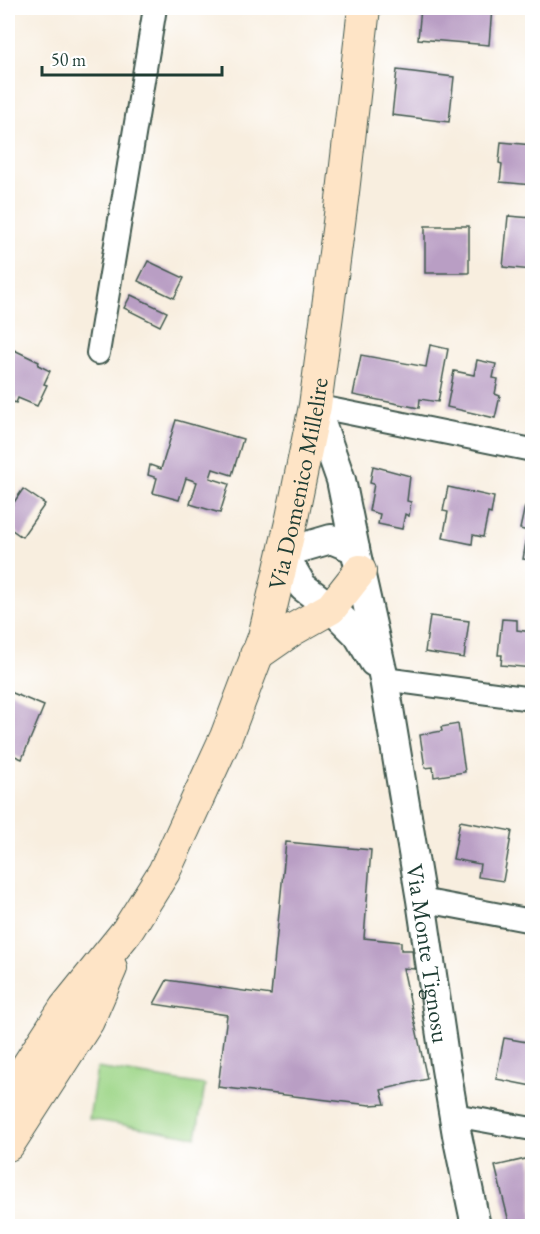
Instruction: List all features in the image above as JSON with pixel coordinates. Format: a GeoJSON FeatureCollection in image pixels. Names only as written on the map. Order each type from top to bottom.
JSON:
{"type":"FeatureCollection","features":[{"type":"Feature","properties":{"kind":"main road","name":"Via Domenico Millelire"},"geometry":{"type":"LineString","coordinates":[[127,931],[164,872],[226,737],[264,637],[315,406],[364,8]]}},
{"type":"Feature","properties":{"kind":"main road"},"geometry":{"type":"LineString","coordinates":[[256,656],[292,630],[331,608],[358,560]]}},
{"type":"Feature","properties":{"kind":"main road"},"geometry":{"type":"LineString","coordinates":[[8,1096],[64,1008],[127,931]]}},
{"type":"Feature","properties":{"kind":"main road"},"geometry":{"type":"LineString","coordinates":[[8,1145],[88,1021],[127,931]]}},
{"type":"Feature","properties":{"kind":"street"},"geometry":{"type":"LineString","coordinates":[[98,353],[155,8]]}},
{"type":"Feature","properties":{"kind":"street"},"geometry":{"type":"LineString","coordinates":[[315,406],[532,450]]}},
{"type":"Feature","properties":{"kind":"street","name":"Via Monte Tignosu"},"geometry":{"type":"LineString","coordinates":[[315,406],[341,480],[384,679],[454,1115],[476,1227]]}},
{"type":"Feature","properties":{"kind":"street"},"geometry":{"type":"LineString","coordinates":[[283,554],[331,539],[358,560]]}},
{"type":"Feature","properties":{"kind":"street","name":"Via Monte Tignosu"},"geometry":{"type":"LineString","coordinates":[[283,554],[303,587],[331,608],[358,635],[384,679]]}},
{"type":"Feature","properties":{"kind":"street"},"geometry":{"type":"LineString","coordinates":[[384,679],[532,699]]}},
{"type":"Feature","properties":{"kind":"street"},"geometry":{"type":"LineString","coordinates":[[421,900],[532,921]]}},
{"type":"Feature","properties":{"kind":"street"},"geometry":{"type":"LineString","coordinates":[[454,1115],[532,1130]]}},
{"type":"Feature","properties":{"kind":"green space"},"geometry":{"type":"Polygon","coordinates":[[[97,1068],[205,1085],[196,1137],[89,1119],[97,1068]]]}},
{"type":"Feature","properties":{"kind":"building"},"geometry":{"type":"Polygon","coordinates":[[[421,8],[492,8],[489,45],[418,39],[421,8]]]}},
{"type":"Feature","properties":{"kind":"building"},"geometry":{"type":"Polygon","coordinates":[[[397,70],[454,77],[449,122],[392,115],[397,70]]]}},
{"type":"Feature","properties":{"kind":"building"},"geometry":{"type":"Polygon","coordinates":[[[501,142],[532,145],[532,185],[500,182],[501,142]]]}},
{"type":"Feature","properties":{"kind":"building"},"geometry":{"type":"Polygon","coordinates":[[[508,216],[532,218],[532,270],[503,267],[508,216]]]}},
{"type":"Feature","properties":{"kind":"building"},"geometry":{"type":"Polygon","coordinates":[[[425,226],[469,226],[469,273],[425,273],[425,226]]]}},
{"type":"Feature","properties":{"kind":"building"},"geometry":{"type":"Polygon","coordinates":[[[148,261],[184,278],[174,298],[138,281],[148,261]]]}},
{"type":"Feature","properties":{"kind":"building"},"geometry":{"type":"Polygon","coordinates":[[[131,295],[167,312],[160,326],[124,308],[131,295]]]}},
{"type":"Feature","properties":{"kind":"building"},"geometry":{"type":"Polygon","coordinates":[[[430,345],[448,349],[438,402],[420,399],[419,408],[353,395],[361,355],[426,367],[430,345]]]}},
{"type":"Feature","properties":{"kind":"building"},"geometry":{"type":"Polygon","coordinates":[[[8,347],[39,362],[38,365],[50,371],[44,384],[47,385],[37,406],[18,398],[16,403],[8,400],[8,347]]]}},
{"type":"Feature","properties":{"kind":"building"},"geometry":{"type":"Polygon","coordinates":[[[477,360],[496,364],[493,378],[498,379],[495,394],[500,396],[495,418],[447,407],[454,371],[474,375],[477,360]]]}},
{"type":"Feature","properties":{"kind":"building"},"geometry":{"type":"Polygon","coordinates":[[[176,420],[243,439],[232,475],[213,469],[210,478],[229,484],[220,513],[190,504],[197,482],[186,478],[179,500],[153,493],[157,478],[148,475],[150,465],[161,469],[176,420]]]}},
{"type":"Feature","properties":{"kind":"building"},"geometry":{"type":"Polygon","coordinates":[[[373,466],[410,476],[407,501],[411,502],[409,516],[405,514],[402,529],[378,524],[380,514],[369,511],[374,484],[370,483],[373,466]]]}},
{"type":"Feature","properties":{"kind":"building"},"geometry":{"type":"Polygon","coordinates":[[[448,487],[494,497],[483,537],[473,535],[472,544],[443,538],[448,512],[443,511],[448,487]]]}},
{"type":"Feature","properties":{"kind":"building"},"geometry":{"type":"Polygon","coordinates":[[[23,489],[45,504],[22,537],[8,527],[8,511],[23,489]]]}},
{"type":"Feature","properties":{"kind":"building"},"geometry":{"type":"Polygon","coordinates":[[[525,506],[532,507],[532,560],[523,559],[528,531],[520,529],[525,506]]]}},
{"type":"Feature","properties":{"kind":"building"},"geometry":{"type":"Polygon","coordinates":[[[430,616],[469,621],[464,658],[425,652],[430,616]]]}},
{"type":"Feature","properties":{"kind":"building"},"geometry":{"type":"Polygon","coordinates":[[[502,619],[517,620],[517,630],[532,632],[532,668],[501,665],[502,655],[498,655],[502,619]]]}},
{"type":"Feature","properties":{"kind":"building"},"geometry":{"type":"Polygon","coordinates":[[[8,691],[44,706],[22,759],[8,753],[8,691]]]}},
{"type":"Feature","properties":{"kind":"building"},"geometry":{"type":"Polygon","coordinates":[[[458,724],[465,772],[434,777],[433,767],[425,768],[420,735],[442,731],[441,727],[458,724]]]}},
{"type":"Feature","properties":{"kind":"building"},"geometry":{"type":"Polygon","coordinates":[[[460,821],[512,831],[503,881],[478,877],[480,864],[453,859],[460,821]]]}},
{"type":"Feature","properties":{"kind":"building"},"geometry":{"type":"Polygon","coordinates":[[[286,842],[371,850],[364,938],[401,942],[401,950],[412,950],[414,969],[403,968],[427,1079],[381,1090],[385,1104],[370,1105],[218,1087],[227,1015],[154,1004],[167,980],[271,995],[286,842]]]}},
{"type":"Feature","properties":{"kind":"building"},"geometry":{"type":"Polygon","coordinates":[[[504,1038],[532,1043],[532,1086],[496,1079],[504,1038]]]}},
{"type":"Feature","properties":{"kind":"building"},"geometry":{"type":"Polygon","coordinates":[[[530,1158],[532,1226],[510,1226],[495,1166],[530,1158]]]}}]}
